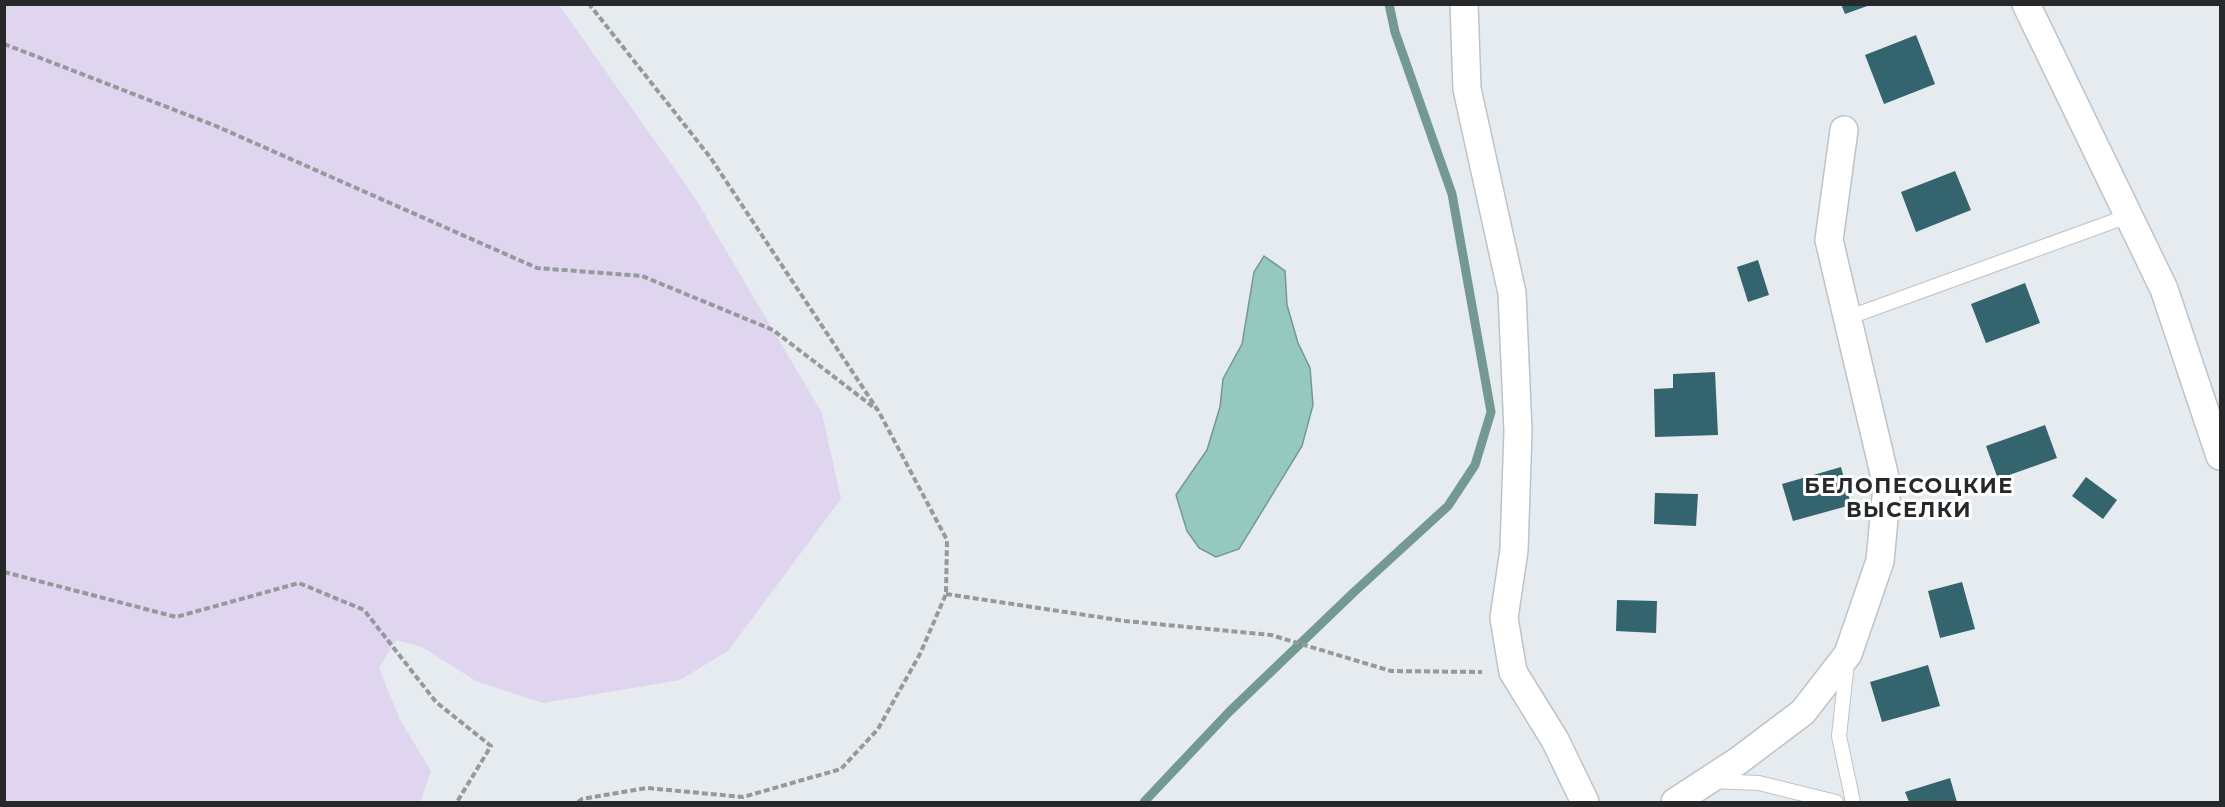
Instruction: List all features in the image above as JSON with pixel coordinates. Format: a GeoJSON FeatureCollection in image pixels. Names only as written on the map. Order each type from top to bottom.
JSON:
{"type":"FeatureCollection","features":[{"type":"Feature","properties":{"kind":"street"},"geometry":{"type":"LineString","coordinates":[[1464,4],[1467,89],[1512,293],[1518,431],[1514,550],[1504,618],[1513,672],[1555,740],[1584,802]]}},
{"type":"Feature","properties":{"kind":"street"},"geometry":{"type":"LineString","coordinates":[[2026,4],[2164,289],[2220,456]]}},
{"type":"Feature","properties":{"kind":"street"},"geometry":{"type":"LineString","coordinates":[[1675,802],[1708,781],[1803,712],[1848,654],[1880,561],[1887,486],[1829,240],[1844,130]]}},
{"type":"Feature","properties":{"kind":"lane"},"geometry":{"type":"LineString","coordinates":[[1847,318],[2128,216]]}},
{"type":"Feature","properties":{"kind":"lane"},"geometry":{"type":"LineString","coordinates":[[1848,654],[1839,736],[1853,802]]}},
{"type":"Feature","properties":{"kind":"lane"},"geometry":{"type":"LineString","coordinates":[[1708,781],[1759,783],[1836,802]]}},
{"type":"Feature","properties":{"kind":"path"},"geometry":{"type":"LineString","coordinates":[[578,802],[582,798],[647,788],[742,797],[841,770],[878,729],[920,654],[945,594],[947,540],[879,412],[710,157],[588,4]]}},
{"type":"Feature","properties":{"kind":"path"},"geometry":{"type":"LineString","coordinates":[[4,44],[216,126],[537,268],[642,276],[773,330],[879,412]]}},
{"type":"Feature","properties":{"kind":"path"},"geometry":{"type":"LineString","coordinates":[[4,572],[176,617],[299,583],[364,610],[436,702],[491,746],[458,802]]}},
{"type":"Feature","properties":{"kind":"path"},"geometry":{"type":"LineString","coordinates":[[945,594],[1125,621],[1271,635],[1391,671],[1513,672]]}},
{"type":"Feature","properties":{"kind":"shaded area"},"geometry":{"type":"Polygon","coordinates":[[[5,4],[559,5],[695,198],[822,413],[841,499],[728,651],[680,680],[543,703],[476,681],[422,647],[396,640],[379,668],[400,720],[431,771],[420,802],[5,802],[5,4]]]}},
{"type":"Feature","properties":{"kind":"shaded area"},"geometry":{"type":"Polygon","coordinates":[[[1264,256],[1285,271],[1287,305],[1298,343],[1310,368],[1313,405],[1302,446],[1239,549],[1216,557],[1199,548],[1187,531],[1176,495],[1207,450],[1220,407],[1223,379],[1242,344],[1254,272],[1264,256]]]}},
{"type":"Feature","properties":{"kind":"building"},"geometry":{"type":"Polygon","coordinates":[[[1841,4],[1870,4],[1870,5],[1845,14],[1841,4]]]}},
{"type":"Feature","properties":{"kind":"building"},"geometry":{"type":"Polygon","coordinates":[[[1916,35],[1935,84],[1884,104],[1865,55],[1916,35]]]}},
{"type":"Feature","properties":{"kind":"building"},"geometry":{"type":"Polygon","coordinates":[[[1955,171],[1971,210],[1916,232],[1901,192],[1955,171]]]}},
{"type":"Feature","properties":{"kind":"building"},"geometry":{"type":"Polygon","coordinates":[[[1758,260],[1769,295],[1748,302],[1737,267],[1758,260]]]}},
{"type":"Feature","properties":{"kind":"building"},"geometry":{"type":"Polygon","coordinates":[[[2025,283],[2040,323],[1986,343],[1971,304],[2025,283]]]}},
{"type":"Feature","properties":{"kind":"building"},"geometry":{"type":"Polygon","coordinates":[[[1715,372],[1718,435],[1655,437],[1654,389],[1673,388],[1673,374],[1715,372]]]}},
{"type":"Feature","properties":{"kind":"building"},"geometry":{"type":"Polygon","coordinates":[[[2045,425],[2057,458],[1998,479],[1986,446],[2045,425]]]}},
{"type":"Feature","properties":{"kind":"building"},"geometry":{"type":"Polygon","coordinates":[[[1841,467],[1851,505],[1793,521],[1782,484],[1841,467]]]}},
{"type":"Feature","properties":{"kind":"building"},"geometry":{"type":"Polygon","coordinates":[[[2086,477],[2117,500],[2103,519],[2072,496],[2086,477]]]}},
{"type":"Feature","properties":{"kind":"building"},"geometry":{"type":"Polygon","coordinates":[[[1655,493],[1698,494],[1696,526],[1654,524],[1655,493]]]}},
{"type":"Feature","properties":{"kind":"building"},"geometry":{"type":"Polygon","coordinates":[[[1962,582],[1975,629],[1940,638],[1928,591],[1962,582]]]}},
{"type":"Feature","properties":{"kind":"building"},"geometry":{"type":"Polygon","coordinates":[[[1617,600],[1657,601],[1656,633],[1616,631],[1617,600]]]}},
{"type":"Feature","properties":{"kind":"building"},"geometry":{"type":"Polygon","coordinates":[[[1928,665],[1940,706],[1882,722],[1870,682],[1928,665]]]}},
{"type":"Feature","properties":{"kind":"building"},"geometry":{"type":"Polygon","coordinates":[[[1950,778],[1957,802],[1909,802],[1905,792],[1950,778]]]}},
{"type":"Feature","properties":{"kind":"waterway"},"geometry":{"type":"LineString","coordinates":[[1144,802],[1229,712],[1448,506],[1475,465],[1491,412],[1452,194],[1395,32],[1389,4]]}},
{"type":"Feature","properties":{"kind":"district","name":"БЕЛОПЕСОЦКИЕ ВЫСЕЛКИ"},"geometry":{"type":"Point","coordinates":[1909,497]}}]}
